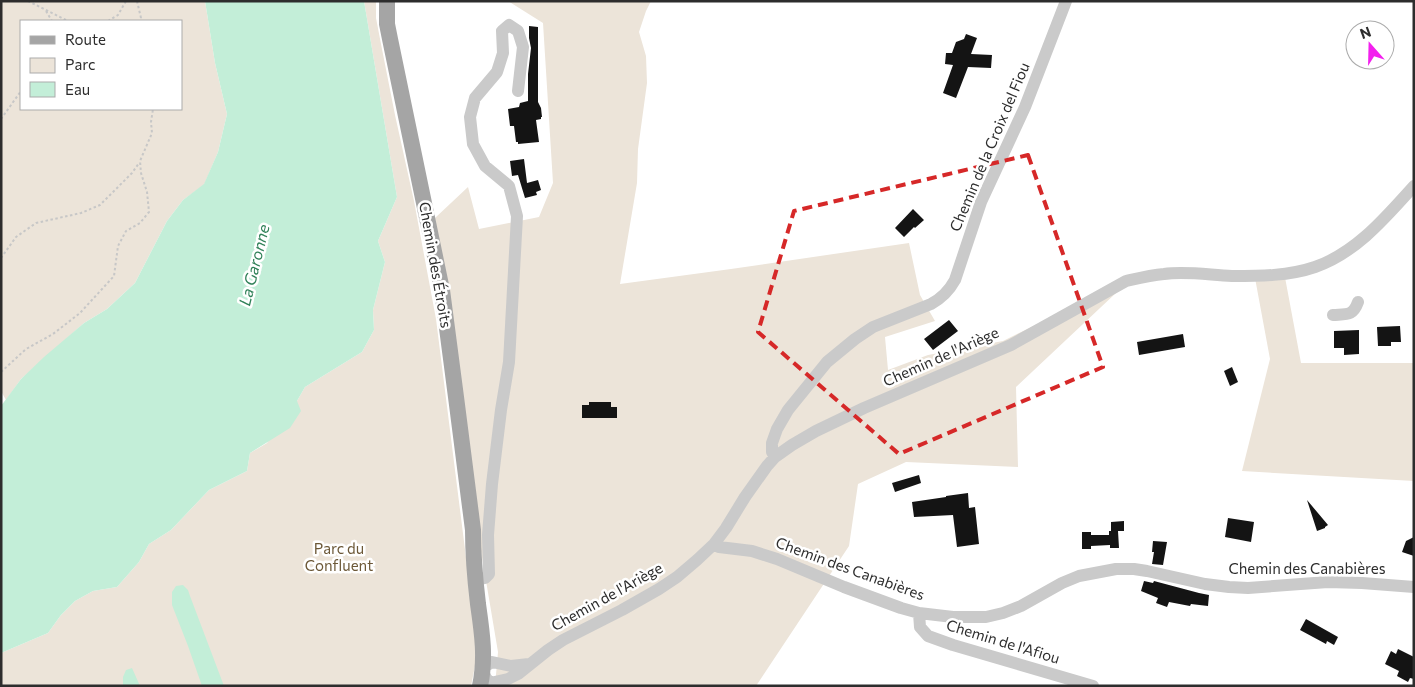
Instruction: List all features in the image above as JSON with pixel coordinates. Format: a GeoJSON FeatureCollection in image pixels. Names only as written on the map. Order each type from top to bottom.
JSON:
{"type":"FeatureCollection","features":[{"type":"Feature","properties":{"kind":"main road","name":"Chemin des Étroits"},"geometry":{"type":"LineString","coordinates":[[387,1],[387,24],[442,290],[479,579],[491,627],[487,677]]}},
{"type":"Feature","properties":{"kind":"street","name":"Chemin de la Croix del Fiou"},"geometry":{"type":"LineString","coordinates":[[775,457],[772,452],[772,443],[777,429],[788,410],[826,362],[873,327],[931,304],[940,299],[949,290],[955,280],[981,202],[1025,107],[1066,1]]}},
{"type":"Feature","properties":{"kind":"street"},"geometry":{"type":"LineString","coordinates":[[479,579],[485,578],[488,574],[488,535],[492,484],[509,362],[518,216],[509,186],[485,166],[473,144],[470,117],[475,98],[497,72],[503,53],[502,31],[509,25],[518,31],[523,47],[518,90]]}},
{"type":"Feature","properties":{"kind":"street","name":"Chemin de l'Ariège"},"geometry":{"type":"LineString","coordinates":[[487,677],[508,682],[529,664],[563,640],[659,589],[697,560],[714,544],[775,457],[816,431],[864,408],[1011,345],[1126,281],[1165,273],[1246,276],[1281,274],[1324,264],[1361,241],[1414,186]]}},
{"type":"Feature","properties":{"kind":"street"},"geometry":{"type":"LineString","coordinates":[[1333,315],[1350,314],[1355,310],[1358,302]]}},
{"type":"Feature","properties":{"kind":"street","name":"Chemin des Canabières"},"geometry":{"type":"LineString","coordinates":[[714,544],[719,547],[752,551],[776,559],[844,587],[919,613],[954,617],[986,617],[1004,613],[1021,606],[1062,583],[1098,572],[1116,569],[1147,571],[1205,584],[1230,587],[1248,588],[1328,582],[1414,587]]}},
{"type":"Feature","properties":{"kind":"street","name":"Chemin de l'Afiou"},"geometry":{"type":"LineString","coordinates":[[919,613],[920,627],[928,636],[1074,683],[1093,686]]}},
{"type":"Feature","properties":{"kind":"street","name":"Chemin de l'Ariège"},"geometry":{"type":"LineString","coordinates":[[487,677],[511,666],[529,664]]}},
{"type":"Feature","properties":{"kind":"street"},"geometry":{"type":"LineString","coordinates":[[508,682],[512,673],[511,666]]}},
{"type":"Feature","properties":{"kind":"path"},"geometry":{"type":"LineString","coordinates":[[28,1],[66,20]]}},
{"type":"Feature","properties":{"kind":"path"},"geometry":{"type":"LineString","coordinates":[[110,20],[118,15],[126,1]]}},
{"type":"Feature","properties":{"kind":"path"},"geometry":{"type":"LineString","coordinates":[[137,1],[140,20]]}},
{"type":"Feature","properties":{"kind":"path"},"geometry":{"type":"LineString","coordinates":[[46,11],[51,20]]}},
{"type":"Feature","properties":{"kind":"path"},"geometry":{"type":"LineString","coordinates":[[1,120],[20,92]]}},
{"type":"Feature","properties":{"kind":"path"},"geometry":{"type":"LineString","coordinates":[[1,258],[16,237],[36,222],[81,213],[100,205],[132,173],[140,161],[152,133],[153,110]]}},
{"type":"Feature","properties":{"kind":"path"},"geometry":{"type":"LineString","coordinates":[[1,372],[26,349],[53,334],[80,313],[114,276],[118,246],[126,231],[140,223],[149,212],[147,192],[141,173],[140,161]]}},
{"type":"Feature","properties":{"kind":"highlighted area"},"geometry":{"type":"Polygon","coordinates":[[[1028,155],[1103,367],[899,454],[758,332],[794,211],[1028,155]]]}},
{"type":"Feature","properties":{"kind":"green space"},"geometry":{"type":"Polygon","coordinates":[[[1,1],[205,1],[215,63],[227,114],[218,152],[204,185],[183,200],[167,221],[135,283],[107,309],[84,323],[21,379],[6,400],[1,391],[1,1]]]}},
{"type":"Feature","properties":{"kind":"green space","name":"Parc du Confluent"},"geometry":{"type":"Polygon","coordinates":[[[364,1],[376,1],[376,18],[436,319],[475,629],[475,666],[471,686],[1,686],[1,653],[48,633],[61,615],[75,601],[93,591],[117,587],[139,562],[149,544],[171,530],[209,490],[247,471],[250,453],[267,443],[305,387],[362,352],[374,330],[373,310],[385,262],[378,241],[397,197],[364,1]]]}},
{"type":"Feature","properties":{"kind":"green space"},"geometry":{"type":"Polygon","coordinates":[[[508,1],[651,1],[639,32],[646,56],[647,83],[638,149],[637,183],[620,284],[909,243],[920,295],[935,321],[885,337],[888,370],[928,355],[1003,341],[1133,277],[1016,387],[1018,467],[906,462],[858,484],[849,546],[756,686],[495,686],[498,652],[480,545],[435,218],[468,187],[479,229],[539,217],[553,183],[543,23],[508,1]]]}},
{"type":"Feature","properties":{"kind":"green space"},"geometry":{"type":"Polygon","coordinates":[[[1284,272],[1301,363],[1414,363],[1414,481],[1242,471],[1270,359],[1255,278],[1284,272]]]}},
{"type":"Feature","properties":{"kind":"water","name":"La Garonne"},"geometry":{"type":"Polygon","coordinates":[[[205,1],[364,1],[397,197],[378,241],[385,262],[373,310],[374,330],[362,352],[305,387],[297,401],[301,411],[290,428],[250,453],[247,471],[209,490],[171,530],[149,544],[139,562],[117,587],[93,591],[75,601],[61,615],[48,633],[1,653],[1,406],[21,379],[44,357],[84,323],[107,309],[135,283],[167,221],[183,200],[204,184],[218,152],[227,114],[215,63],[205,1]]]}},
{"type":"Feature","properties":{"kind":"water"},"geometry":{"type":"Polygon","coordinates":[[[183,585],[188,590],[224,686],[202,686],[172,605],[172,592],[176,586],[183,585]]]}},
{"type":"Feature","properties":{"kind":"water"},"geometry":{"type":"Polygon","coordinates":[[[132,668],[140,686],[123,686],[123,677],[126,670],[132,668]]]}},
{"type":"Feature","properties":{"kind":"building"},"geometry":{"type":"Polygon","coordinates":[[[529,26],[538,27],[538,102],[542,117],[536,120],[539,142],[518,144],[516,142],[514,126],[510,126],[508,109],[519,107],[520,103],[528,101],[528,74],[531,48],[529,26]]]}},
{"type":"Feature","properties":{"kind":"building"},"geometry":{"type":"Polygon","coordinates":[[[966,34],[977,38],[971,54],[992,55],[991,68],[968,67],[956,98],[943,93],[953,65],[945,64],[946,53],[952,53],[956,42],[964,39],[966,34]]]}},
{"type":"Feature","properties":{"kind":"building"},"geometry":{"type":"Polygon","coordinates":[[[524,159],[527,183],[538,180],[541,190],[536,192],[537,195],[525,198],[518,175],[512,176],[510,161],[524,159]]]}},
{"type":"Feature","properties":{"kind":"building"},"geometry":{"type":"Polygon","coordinates":[[[913,209],[924,220],[904,237],[895,228],[913,209]]]}},
{"type":"Feature","properties":{"kind":"building"},"geometry":{"type":"Polygon","coordinates":[[[949,320],[958,331],[933,350],[924,339],[949,320]]]}},
{"type":"Feature","properties":{"kind":"building"},"geometry":{"type":"Polygon","coordinates":[[[1400,326],[1401,342],[1391,342],[1391,346],[1378,346],[1377,327],[1400,326]]]}},
{"type":"Feature","properties":{"kind":"building"},"geometry":{"type":"Polygon","coordinates":[[[1359,330],[1359,354],[1344,355],[1344,348],[1334,348],[1334,331],[1359,330]]]}},
{"type":"Feature","properties":{"kind":"building"},"geometry":{"type":"Polygon","coordinates":[[[1183,334],[1185,347],[1139,355],[1137,342],[1183,334]]]}},
{"type":"Feature","properties":{"kind":"building"},"geometry":{"type":"Polygon","coordinates":[[[1232,367],[1238,382],[1230,386],[1224,371],[1232,367]]]}},
{"type":"Feature","properties":{"kind":"building"},"geometry":{"type":"Polygon","coordinates":[[[589,402],[611,402],[611,407],[617,407],[617,418],[582,418],[582,405],[589,405],[589,402]]]}},
{"type":"Feature","properties":{"kind":"building"},"geometry":{"type":"Polygon","coordinates":[[[919,475],[921,483],[895,492],[892,483],[919,475]]]}},
{"type":"Feature","properties":{"kind":"building"},"geometry":{"type":"Polygon","coordinates":[[[968,493],[969,508],[975,507],[979,544],[957,547],[953,515],[914,517],[912,502],[968,493]]]}},
{"type":"Feature","properties":{"kind":"building"},"geometry":{"type":"Polygon","coordinates":[[[1307,500],[1328,525],[1325,528],[1317,531],[1307,500]]]}},
{"type":"Feature","properties":{"kind":"building"},"geometry":{"type":"Polygon","coordinates":[[[1228,518],[1254,522],[1251,542],[1225,537],[1228,518]]]}},
{"type":"Feature","properties":{"kind":"building"},"geometry":{"type":"Polygon","coordinates":[[[1124,521],[1124,531],[1111,531],[1111,522],[1124,521]]]}},
{"type":"Feature","properties":{"kind":"building"},"geometry":{"type":"Polygon","coordinates":[[[1109,531],[1118,531],[1119,548],[1110,548],[1110,545],[1091,546],[1091,549],[1082,549],[1082,532],[1091,532],[1091,535],[1109,535],[1109,531]]]}},
{"type":"Feature","properties":{"kind":"building"},"geometry":{"type":"Polygon","coordinates":[[[1414,537],[1414,556],[1402,552],[1406,541],[1414,537]]]}},
{"type":"Feature","properties":{"kind":"building"},"geometry":{"type":"Polygon","coordinates":[[[1153,541],[1167,542],[1163,565],[1152,564],[1153,541]]]}},
{"type":"Feature","properties":{"kind":"building"},"geometry":{"type":"Polygon","coordinates":[[[1144,581],[1153,583],[1154,581],[1209,595],[1208,606],[1191,604],[1190,606],[1169,602],[1167,607],[1156,603],[1158,598],[1141,591],[1144,581]]]}},
{"type":"Feature","properties":{"kind":"building"},"geometry":{"type":"Polygon","coordinates":[[[1306,619],[1338,637],[1334,645],[1327,641],[1326,644],[1300,630],[1306,619]]]}},
{"type":"Feature","properties":{"kind":"building"},"geometry":{"type":"Polygon","coordinates":[[[1398,649],[1414,657],[1414,679],[1410,678],[1408,682],[1397,676],[1399,671],[1385,664],[1391,651],[1396,654],[1398,649]]]}}]}
